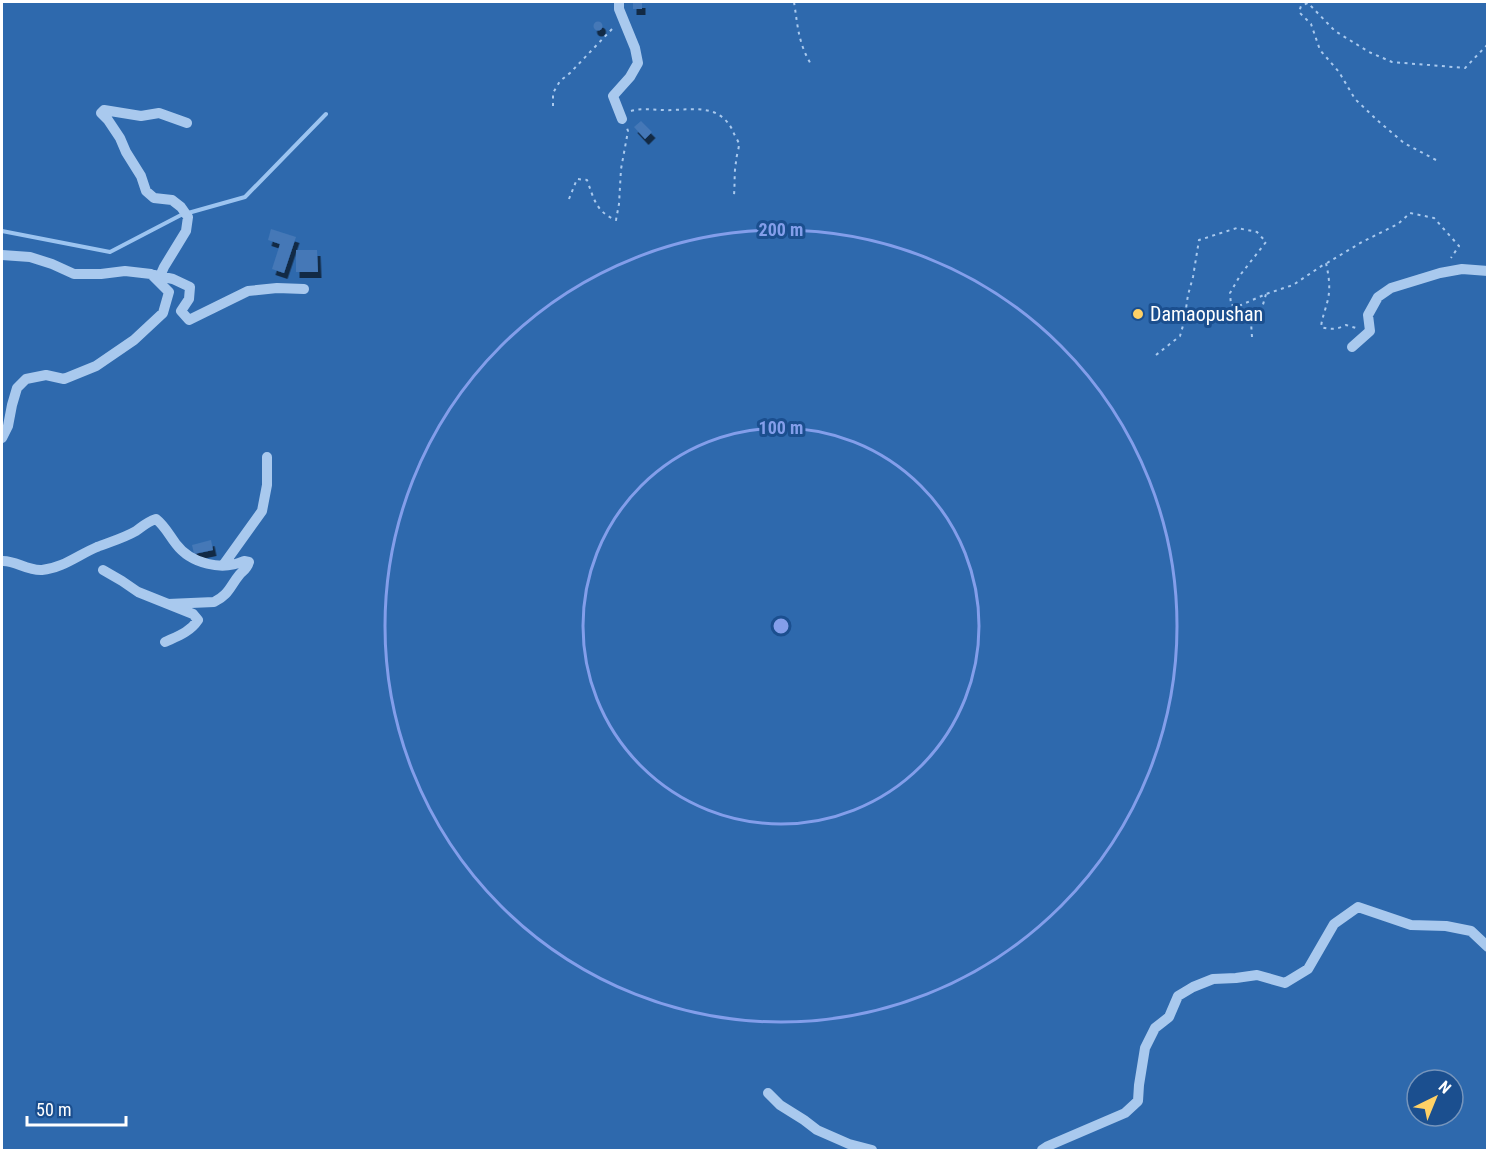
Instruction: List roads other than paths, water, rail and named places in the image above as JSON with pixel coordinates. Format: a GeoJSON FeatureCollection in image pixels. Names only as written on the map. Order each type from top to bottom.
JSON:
{"type":"FeatureCollection","features":[{"type":"Feature","properties":{"kind":"street"},"geometry":{"type":"LineString","coordinates":[[619,2],[619,9],[635,48],[638,63],[630,77],[613,96],[621,117]]}},
{"type":"Feature","properties":{"kind":"street"},"geometry":{"type":"LineString","coordinates":[[156,275],[164,267],[186,231],[188,217],[182,207],[172,200],[154,198],[146,191],[141,176],[120,138],[101,113],[104,110],[141,116],[159,113],[188,123]]}},
{"type":"Feature","properties":{"kind":"street"},"geometry":{"type":"LineString","coordinates":[[2,255],[30,257],[74,274],[125,271],[173,279],[190,287],[189,298],[181,311],[189,320],[248,291],[277,288],[304,289]]}},
{"type":"Feature","properties":{"kind":"street"},"geometry":{"type":"LineString","coordinates":[[1352,347],[1370,331],[1368,315],[1378,297],[1391,288],[1440,273],[1462,269],[1488,271]]}},
{"type":"Feature","properties":{"kind":"street"},"geometry":{"type":"LineString","coordinates":[[2,438],[8,426],[17,388],[26,379],[46,375],[64,379],[96,366],[134,340],[163,314],[169,292],[156,275]]}},
{"type":"Feature","properties":{"kind":"street"},"geometry":{"type":"LineString","coordinates":[[224,564],[262,511],[267,485],[267,457]]}},
{"type":"Feature","properties":{"kind":"street"},"geometry":{"type":"LineString","coordinates":[[2,561],[39,570],[59,567],[156,519],[186,555],[208,564],[249,562],[248,567],[229,592],[214,602],[168,604]]}},
{"type":"Feature","properties":{"kind":"street"},"geometry":{"type":"LineString","coordinates":[[103,570],[138,592],[193,614],[198,620],[185,633],[165,642]]}},
{"type":"Feature","properties":{"kind":"street"},"geometry":{"type":"LineString","coordinates":[[1042,1150],[1125,1113],[1138,1101],[1138,1085],[1145,1048],[1155,1028],[1169,1017],[1178,996],[1213,979],[1257,975],[1285,983],[1308,969],[1334,924],[1358,907],[1411,925],[1446,926],[1471,931],[1488,947]]}},
{"type":"Feature","properties":{"kind":"street"},"geometry":{"type":"LineString","coordinates":[[768,1093],[780,1106],[817,1130],[849,1144],[872,1150]]}},
{"type":"Feature","properties":{"kind":"waterway"},"geometry":{"type":"LineString","coordinates":[[2,231],[110,252],[181,215],[245,197],[326,114]]}},
{"type":"Feature","properties":{"kind":"place","name":"Damaopushan"},"geometry":{"type":"Point","coordinates":[1138,314]}}]}
